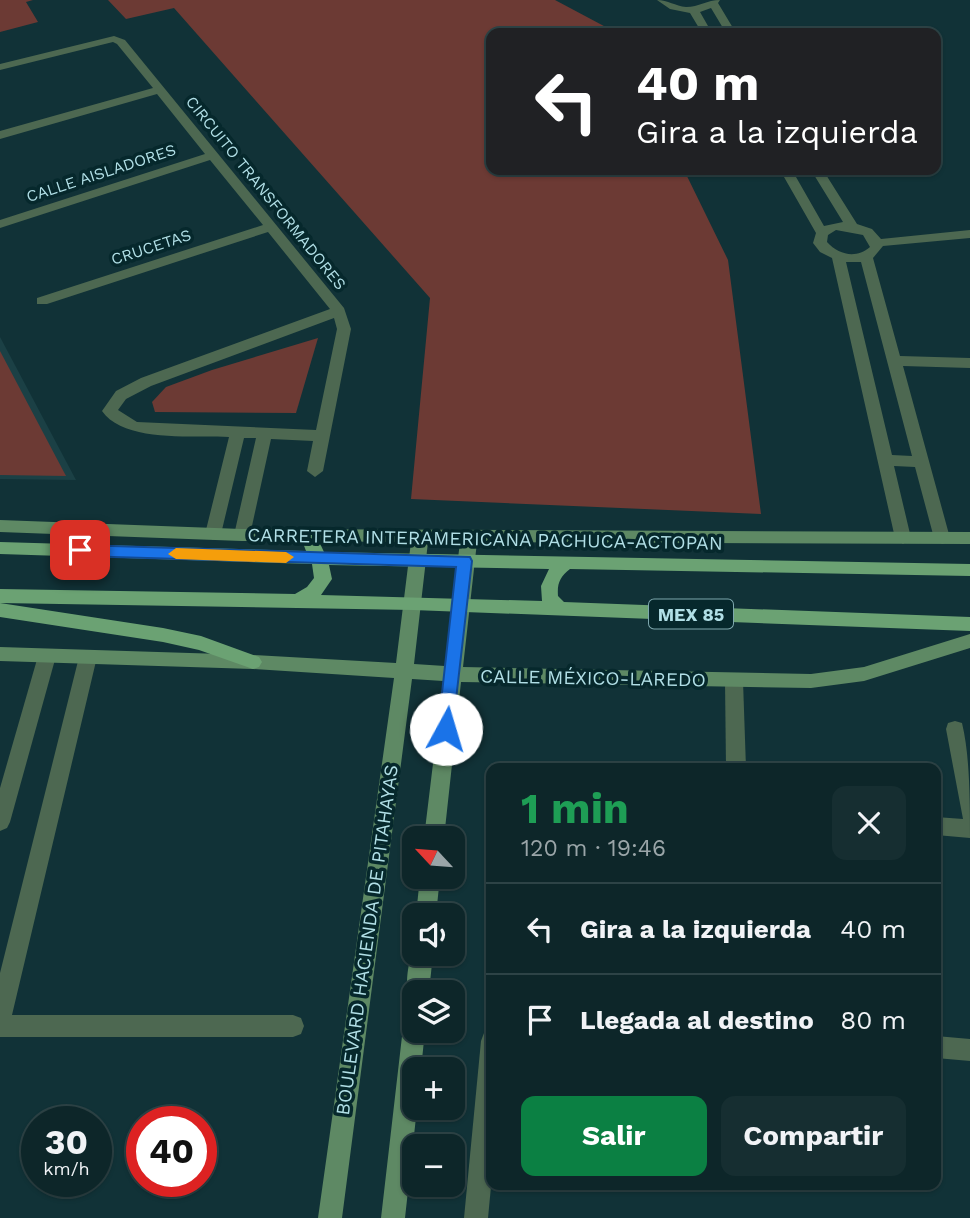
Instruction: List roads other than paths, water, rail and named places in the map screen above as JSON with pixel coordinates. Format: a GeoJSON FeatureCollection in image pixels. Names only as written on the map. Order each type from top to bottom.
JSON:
{"type":"FeatureCollection","features":[{"type":"Feature","properties":{"kind":"main road"},"geometry":{"type":"LineString","coordinates":[[298,601],[313,592],[323,579],[318,558],[308,536]]}},
{"type":"Feature","properties":{"kind":"main road","name":"CARRETERA INTERAMERICANA PACHUCA-ACTOPAN"},"geometry":{"type":"LineString","coordinates":[[0,548],[318,558],[970,570]]}},
{"type":"Feature","properties":{"kind":"main road"},"geometry":{"type":"LineString","coordinates":[[561,610],[549,598],[548,587],[551,577],[569,561]]}},
{"type":"Feature","properties":{"kind":"main road","name":"MEX 85"},"geometry":{"type":"LineString","coordinates":[[0,596],[413,603],[970,624]]}},
{"type":"Feature","properties":{"kind":"main road"},"geometry":{"type":"LineString","coordinates":[[0,610],[163,635],[201,643],[253,662]]}},
{"type":"Feature","properties":{"kind":"street"},"geometry":{"type":"LineString","coordinates":[[662,0],[671,6],[694,9],[714,2],[729,28]]}},
{"type":"Feature","properties":{"kind":"street"},"geometry":{"type":"LineString","coordinates":[[694,9],[704,28]]}},
{"type":"Feature","properties":{"kind":"street","name":"CIRCUITO TRANSFORMADORES"},"geometry":{"type":"LineString","coordinates":[[0,67],[114,38],[121,42],[339,312],[344,328],[315,471]]}},
{"type":"Feature","properties":{"kind":"street"},"geometry":{"type":"LineString","coordinates":[[0,135],[160,90]]}},
{"type":"Feature","properties":{"kind":"street","name":"CALLE AISLADORES"},"geometry":{"type":"LineString","coordinates":[[0,224],[212,155]]}},
{"type":"Feature","properties":{"kind":"street"},"geometry":{"type":"LineString","coordinates":[[789,175],[822,233],[820,243],[823,248],[838,257],[866,257],[877,248],[877,243],[868,232],[852,226],[834,226],[822,233]]}},
{"type":"Feature","properties":{"kind":"street"},"geometry":{"type":"LineString","coordinates":[[820,175],[852,226]]}},
{"type":"Feature","properties":{"kind":"street","name":"CRUCETAS"},"geometry":{"type":"LineString","coordinates":[[42,301],[271,227]]}},
{"type":"Feature","properties":{"kind":"street"},"geometry":{"type":"LineString","coordinates":[[877,243],[970,234]]}},
{"type":"Feature","properties":{"kind":"street"},"geometry":{"type":"LineString","coordinates":[[838,257],[903,538]]}},
{"type":"Feature","properties":{"kind":"street"},"geometry":{"type":"LineString","coordinates":[[866,257],[942,538]]}},
{"type":"Feature","properties":{"kind":"street"},"geometry":{"type":"LineString","coordinates":[[322,436],[135,427],[119,420],[110,411],[121,395],[146,382],[339,312]]}},
{"type":"Feature","properties":{"kind":"street"},"geometry":{"type":"LineString","coordinates":[[895,361],[970,363]]}},
{"type":"Feature","properties":{"kind":"street"},"geometry":{"type":"LineString","coordinates":[[213,534],[238,432]]}},
{"type":"Feature","properties":{"kind":"street"},"geometry":{"type":"LineString","coordinates":[[242,535],[265,433]]}},
{"type":"Feature","properties":{"kind":"street"},"geometry":{"type":"LineString","coordinates":[[886,460],[922,461]]}},
{"type":"Feature","properties":{"kind":"street"},"geometry":{"type":"LineString","coordinates":[[0,526],[308,536],[970,538]]}},
{"type":"Feature","properties":{"kind":"street","name":"BOULEVARD HACIENDA DE PITAHAYAS"},"geometry":{"type":"LineString","coordinates":[[330,1218],[420,537]]}},
{"type":"Feature","properties":{"kind":"street"},"geometry":{"type":"LineString","coordinates":[[435,826],[469,537]]}},
{"type":"Feature","properties":{"kind":"street","name":"CALLE MÉXICO-LAREDO"},"geometry":{"type":"LineString","coordinates":[[0,654],[253,662],[452,674],[811,681],[864,674],[970,640]]}},
{"type":"Feature","properties":{"kind":"street"},"geometry":{"type":"LineString","coordinates":[[0,822],[47,656]]}},
{"type":"Feature","properties":{"kind":"street"},"geometry":{"type":"LineString","coordinates":[[0,1017],[88,657]]}},
{"type":"Feature","properties":{"kind":"street"},"geometry":{"type":"LineString","coordinates":[[734,681],[736,763]]}},
{"type":"Feature","properties":{"kind":"street"},"geometry":{"type":"LineString","coordinates":[[955,729],[970,814]]}},
{"type":"Feature","properties":{"kind":"street"},"geometry":{"type":"LineString","coordinates":[[941,827],[970,830]]}},
{"type":"Feature","properties":{"kind":"street"},"geometry":{"type":"LineString","coordinates":[[0,1026],[293,1026]]}},
{"type":"Feature","properties":{"kind":"street"},"geometry":{"type":"LineString","coordinates":[[393,1218],[412,1043]]}},
{"type":"Feature","properties":{"kind":"street"},"geometry":{"type":"LineString","coordinates":[[941,1047],[970,1050]]}},
{"type":"Feature","properties":{"kind":"street"},"geometry":{"type":"LineString","coordinates":[[476,1218],[486,1107]]}}]}
